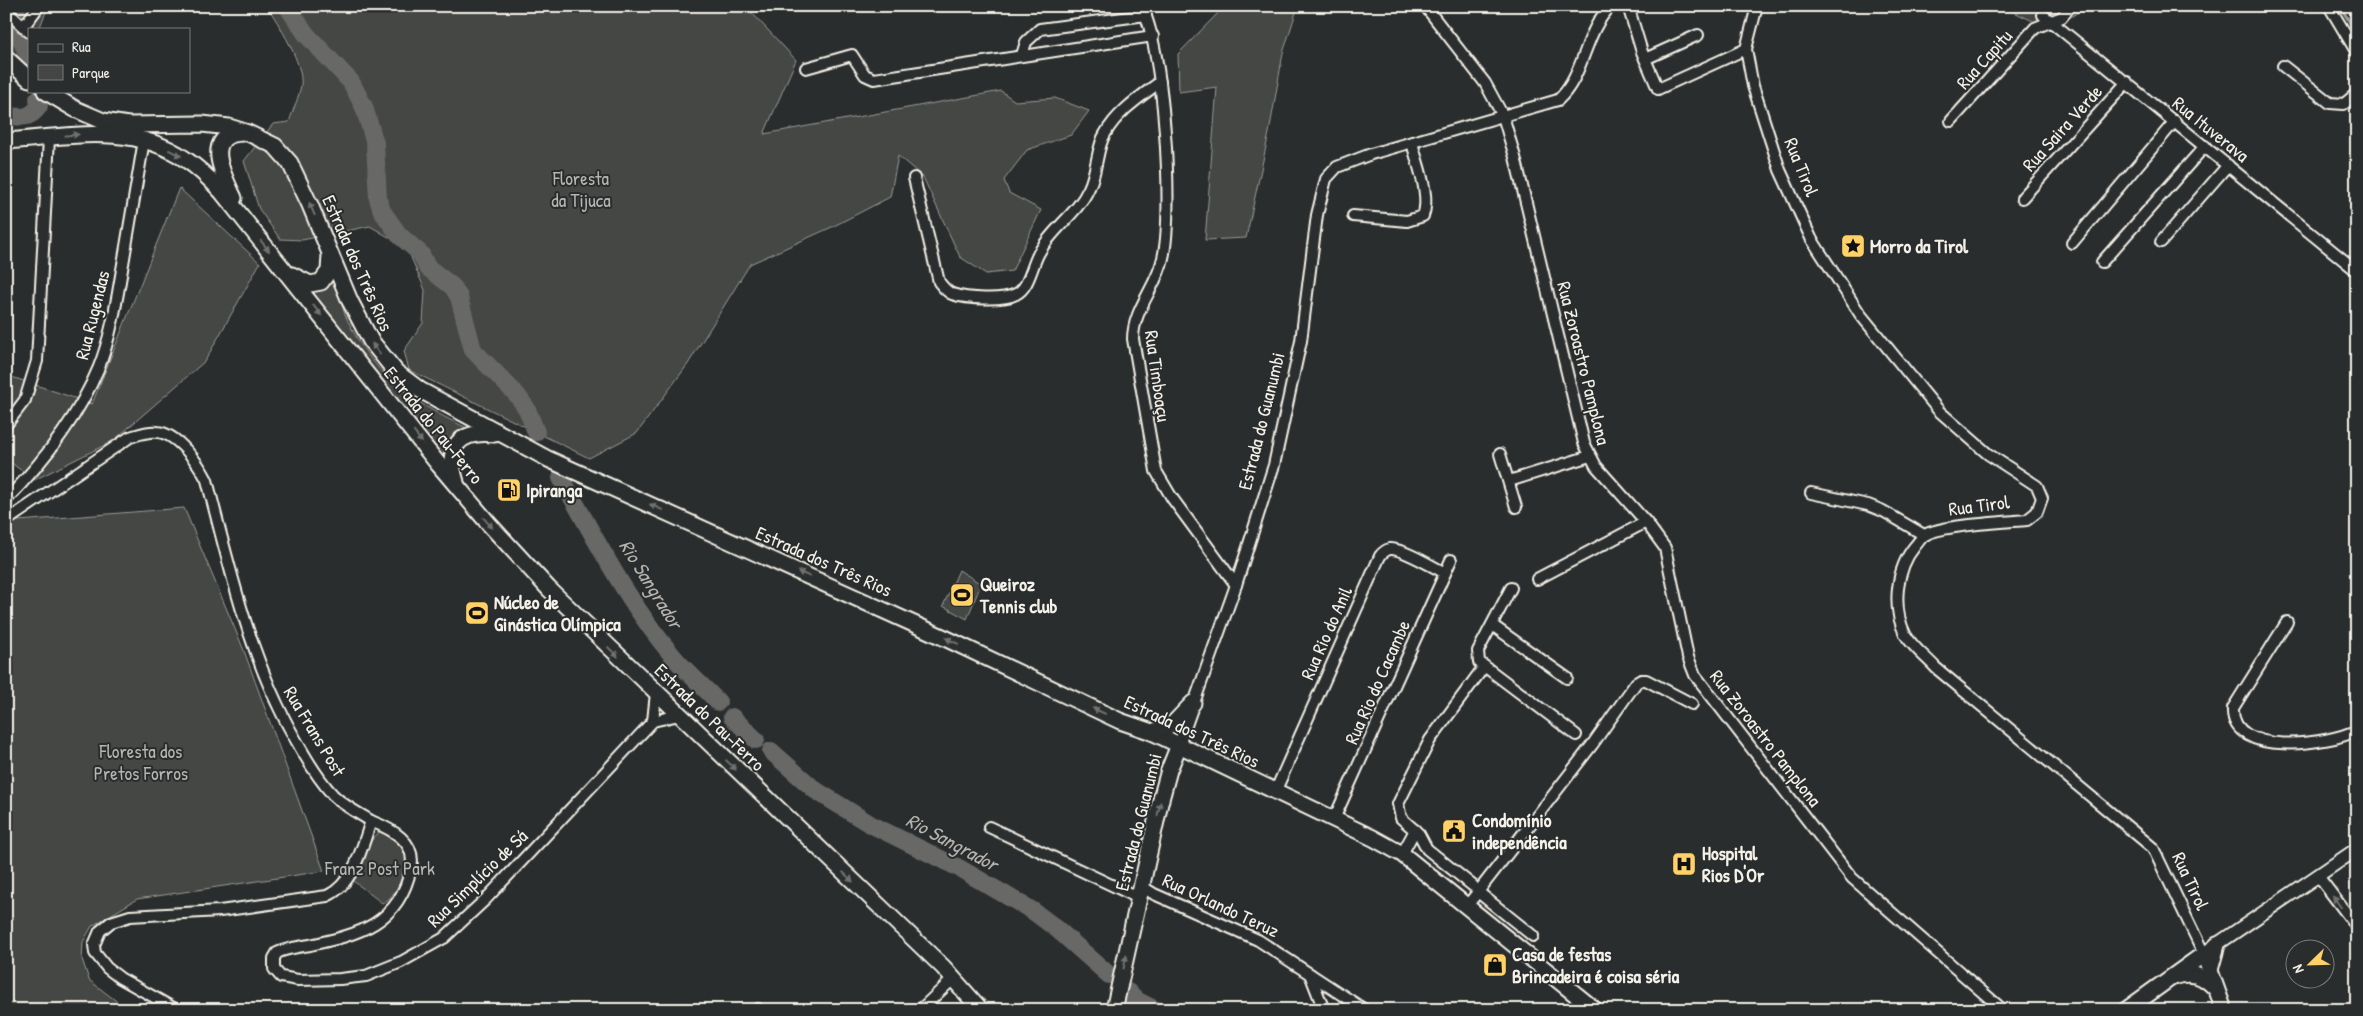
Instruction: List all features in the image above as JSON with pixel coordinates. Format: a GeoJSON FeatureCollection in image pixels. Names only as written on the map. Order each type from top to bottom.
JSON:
{"type":"FeatureCollection","features":[{"type":"Feature","properties":{"kind":"main road"},"geometry":{"type":"LineString","coordinates":[[6,58],[28,78]]}},
{"type":"Feature","properties":{"kind":"main road"},"geometry":{"type":"LineString","coordinates":[[60,96],[94,119],[112,128]]}},
{"type":"Feature","properties":{"kind":"main road","name":"Estrada dos Três Rios"},"geometry":{"type":"LineString","coordinates":[[6,141],[49,138],[112,128],[202,124],[228,127],[248,133],[276,146],[285,156],[310,205],[330,254],[371,341],[396,372],[420,390],[548,459],[938,634],[1111,716],[1179,745],[1334,819],[1402,854],[1595,1010]]}},
{"type":"Feature","properties":{"kind":"main road","name":"Estrada do Pau-Ferro"},"geometry":{"type":"LineString","coordinates":[[112,128],[184,158],[222,192],[488,524],[549,589],[953,979],[981,1010]]}},
{"type":"Feature","properties":{"kind":"main road"},"geometry":{"type":"LineString","coordinates":[[245,219],[220,168],[219,150],[221,143],[229,135],[248,133]]}},
{"type":"Feature","properties":{"kind":"main road"},"geometry":{"type":"LineString","coordinates":[[286,272],[310,284],[316,284],[326,277],[329,271],[330,254]]}},
{"type":"Feature","properties":{"kind":"main road"},"geometry":{"type":"LineString","coordinates":[[457,486],[451,462],[453,452],[461,440],[477,432],[502,435]]}},
{"type":"Feature","properties":{"kind":"main road"},"geometry":{"type":"LineString","coordinates":[[1193,703],[1173,724],[1148,731],[1160,745],[1167,758],[1169,770],[1176,765],[1189,761],[1220,766]]}},
{"type":"Feature","properties":{"kind":"main road","name":"Estrada do Guanumbi"},"geometry":{"type":"LineString","coordinates":[[1114,1010],[1169,770],[1179,745]]}},
{"type":"Feature","properties":{"kind":"main road"},"geometry":{"type":"LineString","coordinates":[[2210,971],[2217,945]]}},
{"type":"Feature","properties":{"kind":"main road"},"geometry":{"type":"LineString","coordinates":[[2126,1010],[2204,954]]}},
{"type":"Feature","properties":{"kind":"main road","name":"Rua Tirol"},"geometry":{"type":"LineString","coordinates":[[2204,954],[2224,1010]]}},
{"type":"Feature","properties":{"kind":"main road"},"geometry":{"type":"LineString","coordinates":[[2170,978],[2195,974],[2208,981],[2216,990]]}},
{"type":"Feature","properties":{"kind":"street"},"geometry":{"type":"LineString","coordinates":[[6,11],[26,29],[40,6]]}},
{"type":"Feature","properties":{"kind":"street"},"geometry":{"type":"LineString","coordinates":[[1425,6],[1485,83],[1503,116]]}},
{"type":"Feature","properties":{"kind":"street","name":"Estrada do Guanumbi"},"geometry":{"type":"LineString","coordinates":[[1179,745],[1236,585],[1274,465],[1295,379],[1302,341],[1317,215],[1326,179],[1337,168],[1371,154],[1558,100],[1569,89],[1598,22],[1610,6]]}},
{"type":"Feature","properties":{"kind":"street"},"geometry":{"type":"LineString","coordinates":[[1628,6],[1645,59],[1658,88],[1746,49]]}},
{"type":"Feature","properties":{"kind":"street","name":"Rua Tirol"},"geometry":{"type":"LineString","coordinates":[[1757,6],[1746,49],[1753,86],[1762,120],[1797,211],[1860,314],[1939,411],[1967,438],[1988,454],[2028,479],[2039,491],[2042,498],[2040,506],[2033,517],[2027,520],[1946,529],[1924,535],[1911,551],[1898,583],[1900,618],[1905,634],[1915,648],[1936,668],[2153,848],[2204,954]]}},
{"type":"Feature","properties":{"kind":"street","name":"Rua Capitu"},"geometry":{"type":"LineString","coordinates":[[1951,121],[2035,28],[2046,18],[2062,16],[2070,6]]}},
{"type":"Feature","properties":{"kind":"street"},"geometry":{"type":"LineString","coordinates":[[2329,6],[2357,53]]}},
{"type":"Feature","properties":{"kind":"street"},"geometry":{"type":"LineString","coordinates":[[1022,55],[1026,42],[1040,29],[1143,11]]}},
{"type":"Feature","properties":{"kind":"street","name":"Rua Timboaçu"},"geometry":{"type":"LineString","coordinates":[[1143,11],[1153,36],[1160,82],[1166,158],[1167,234],[1159,274],[1134,320],[1133,339],[1156,471],[1172,498],[1236,585]]}},
{"type":"Feature","properties":{"kind":"street","name":"Rua Ituverava"},"geometry":{"type":"LineString","coordinates":[[2046,18],[2175,121],[2357,271]]}},
{"type":"Feature","properties":{"kind":"street"},"geometry":{"type":"LineString","coordinates":[[1645,59],[1698,34]]}},
{"type":"Feature","properties":{"kind":"street"},"geometry":{"type":"LineString","coordinates":[[806,68],[852,55],[856,58],[865,75],[874,79],[1153,36]]}},
{"type":"Feature","properties":{"kind":"street"},"geometry":{"type":"LineString","coordinates":[[2283,66],[2330,103],[2344,104],[2357,93]]}},
{"type":"Feature","properties":{"kind":"street"},"geometry":{"type":"LineString","coordinates":[[914,178],[939,282],[945,290],[952,294],[989,299],[1016,295],[1022,290],[1041,249],[1079,205],[1088,190],[1096,172],[1105,133],[1131,104],[1160,82]]}},
{"type":"Feature","properties":{"kind":"street","name":"Rua Saira Verde"},"geometry":{"type":"LineString","coordinates":[[2022,198],[2127,82]]}},
{"type":"Feature","properties":{"kind":"street","name":"Rua Zoroastro Pamplona"},"geometry":{"type":"LineString","coordinates":[[1503,116],[1515,157],[1578,419],[1590,456],[1646,522],[1665,548],[1688,657],[1695,675],[1852,878],[2003,1010]]}},
{"type":"Feature","properties":{"kind":"street"},"geometry":{"type":"LineString","coordinates":[[2072,243],[2175,121]]}},
{"type":"Feature","properties":{"kind":"street"},"geometry":{"type":"LineString","coordinates":[[6,426],[25,400],[37,361],[49,138]]}},
{"type":"Feature","properties":{"kind":"street","name":"Rua Rugendas"},"geometry":{"type":"LineString","coordinates":[[6,500],[62,434],[86,396],[99,367],[110,331],[119,288],[144,140]]}},
{"type":"Feature","properties":{"kind":"street"},"geometry":{"type":"LineString","coordinates":[[1352,216],[1407,222],[1423,216],[1426,208],[1425,200],[1412,142]]}},
{"type":"Feature","properties":{"kind":"street"},"geometry":{"type":"LineString","coordinates":[[2102,262],[2205,146]]}},
{"type":"Feature","properties":{"kind":"street"},"geometry":{"type":"LineString","coordinates":[[2161,242],[2228,165]]}},
{"type":"Feature","properties":{"kind":"street","name":"Rua Frans Post"},"geometry":{"type":"LineString","coordinates":[[6,521],[130,437],[146,432],[160,432],[172,438],[187,451],[202,469],[207,480],[250,637],[267,685],[285,722],[304,755],[333,794],[371,821]]}},
{"type":"Feature","properties":{"kind":"street"},"geometry":{"type":"LineString","coordinates":[[1500,454],[1516,507]]}},
{"type":"Feature","properties":{"kind":"street"},"geometry":{"type":"LineString","coordinates":[[1509,481],[1590,456]]}},
{"type":"Feature","properties":{"kind":"street"},"geometry":{"type":"LineString","coordinates":[[1811,493],[1868,505],[1883,511],[1924,535]]}},
{"type":"Feature","properties":{"kind":"street"},"geometry":{"type":"LineString","coordinates":[[1537,579],[1646,522]]}},
{"type":"Feature","properties":{"kind":"street","name":"Rua Rio do Anil"},"geometry":{"type":"LineString","coordinates":[[1275,792],[1380,556],[1384,551],[1390,549],[1399,551],[1445,573]]}},
{"type":"Feature","properties":{"kind":"street","name":"Rua Rio do Cacambe"},"geometry":{"type":"LineString","coordinates":[[1334,819],[1451,560]]}},
{"type":"Feature","properties":{"kind":"street"},"geometry":{"type":"LineString","coordinates":[[1511,588],[1478,651],[1479,662],[1483,668],[1576,735]]}},
{"type":"Feature","properties":{"kind":"street"},"geometry":{"type":"LineString","coordinates":[[2287,622],[2233,708],[2232,717],[2239,728],[2249,735],[2268,742],[2286,744],[2314,744],[2339,738],[2357,730]]}},
{"type":"Feature","properties":{"kind":"street"},"geometry":{"type":"LineString","coordinates":[[1492,625],[1567,678]]}},
{"type":"Feature","properties":{"kind":"street"},"geometry":{"type":"LineString","coordinates":[[1483,668],[1430,740],[1398,804],[1401,818],[1415,830],[1427,849],[1533,936]]}},
{"type":"Feature","properties":{"kind":"street"},"geometry":{"type":"LineString","coordinates":[[1467,906],[1475,889],[1592,745],[1636,683],[1640,680],[1646,680],[1692,704]]}},
{"type":"Feature","properties":{"kind":"street"},"geometry":{"type":"LineString","coordinates":[[656,693],[653,721],[679,716]]}},
{"type":"Feature","properties":{"kind":"street","name":"Rua Simplício de Sá"},"geometry":{"type":"LineString","coordinates":[[371,821],[391,829],[403,838],[409,849],[412,863],[401,897],[383,918],[367,929],[350,936],[277,953],[274,958],[274,969],[281,977],[298,980],[366,976],[401,962],[444,938],[486,899],[653,721]]}},
{"type":"Feature","properties":{"kind":"street"},"geometry":{"type":"LineString","coordinates":[[177,1010],[120,978],[107,968],[95,953],[94,945],[100,931],[111,922],[130,916],[220,910],[326,896],[334,892],[346,880],[359,855],[371,821]]}},
{"type":"Feature","properties":{"kind":"street","name":"Rua Orlando Teruz"},"geometry":{"type":"LineString","coordinates":[[989,827],[1140,892],[1154,894],[1258,940],[1365,1010]]}},
{"type":"Feature","properties":{"kind":"street"},"geometry":{"type":"LineString","coordinates":[[1402,854],[1415,830]]}},
{"type":"Feature","properties":{"kind":"street"},"geometry":{"type":"LineString","coordinates":[[2204,954],[2357,849]]}},
{"type":"Feature","properties":{"kind":"street"},"geometry":{"type":"LineString","coordinates":[[2318,876],[2357,927]]}},
{"type":"Feature","properties":{"kind":"street"},"geometry":{"type":"LineString","coordinates":[[1310,974],[1324,1010]]}},
{"type":"Feature","properties":{"kind":"street"},"geometry":{"type":"LineString","coordinates":[[920,1010],[953,979]]}},
{"type":"Feature","properties":{"kind":"green space"},"geometry":{"type":"Polygon","coordinates":[[[28,6],[58,6],[46,12],[39,28],[28,28],[28,65],[6,45],[6,15],[21,11],[28,6]]]}},
{"type":"Feature","properties":{"kind":"green space","name":"Floresta da Tijuca"},"geometry":{"type":"Polygon","coordinates":[[[267,6],[759,6],[752,13],[796,60],[764,134],[1001,91],[1015,101],[1055,98],[1089,111],[1071,135],[1027,150],[1004,180],[1009,193],[1041,210],[1012,271],[986,274],[960,257],[923,177],[898,156],[890,197],[832,227],[750,264],[688,364],[637,433],[589,458],[409,370],[404,351],[423,323],[425,290],[407,248],[370,226],[302,240],[280,239],[259,209],[244,161],[273,124],[289,122],[301,85],[301,76],[294,55],[267,6]]]}},
{"type":"Feature","properties":{"kind":"green space"},"geometry":{"type":"Polygon","coordinates":[[[1222,6],[1298,6],[1283,53],[1269,133],[1246,238],[1205,240],[1217,87],[1179,92],[1178,54],[1222,9],[1222,6]]]}},
{"type":"Feature","properties":{"kind":"green space"},"geometry":{"type":"Polygon","coordinates":[[[2001,6],[2078,6],[2081,10],[2052,30],[2001,6]]]}},
{"type":"Feature","properties":{"kind":"green space"},"geometry":{"type":"Polygon","coordinates":[[[179,188],[260,263],[205,361],[113,441],[34,480],[6,459],[6,375],[92,404],[179,188]]]}},
{"type":"Feature","properties":{"kind":"green space"},"geometry":{"type":"Polygon","coordinates":[[[334,278],[347,320],[373,361],[401,389],[417,401],[453,422],[473,431],[457,439],[449,446],[443,462],[306,291],[322,289],[334,278]]]}},
{"type":"Feature","properties":{"kind":"green space","name":"Floresta dos Pretos Forros"},"geometry":{"type":"Polygon","coordinates":[[[184,508],[243,648],[324,871],[137,899],[92,926],[83,942],[82,959],[89,980],[128,1010],[6,1010],[6,522],[184,508]]]}},
{"type":"Feature","properties":{"kind":"green space","name":"Queiroz Tennis club"},"geometry":{"type":"Polygon","coordinates":[[[959,570],[981,584],[967,619],[943,606],[959,570]]]}},
{"type":"Feature","properties":{"kind":"green space","name":"Franz Post Park"},"geometry":{"type":"Polygon","coordinates":[[[382,830],[403,841],[407,856],[405,869],[396,890],[392,896],[382,903],[352,880],[367,847],[382,830]]]}},
{"type":"Feature","properties":{"kind":"waterway","name":"Rio Sangrador"},"geometry":{"type":"LineString","coordinates":[[14,16],[17,6]]}},
{"type":"Feature","properties":{"kind":"waterway","name":"Rio Sangrador"},"geometry":{"type":"LineString","coordinates":[[287,6],[306,34],[351,82],[364,107],[375,143],[378,199],[382,211],[399,235],[421,254],[427,267],[453,287],[459,297],[473,350],[517,395],[527,409],[536,432]]}},
{"type":"Feature","properties":{"kind":"waterway"},"geometry":{"type":"LineString","coordinates":[[2340,6],[2357,34]]}},
{"type":"Feature","properties":{"kind":"waterway","name":"Rio Sangrador"},"geometry":{"type":"LineString","coordinates":[[15,29],[28,53]]}},
{"type":"Feature","properties":{"kind":"waterway","name":"Rio Sangrador"},"geometry":{"type":"LineString","coordinates":[[6,115],[16,117],[29,115],[39,106],[38,99]]}},
{"type":"Feature","properties":{"kind":"waterway","name":"Rio Sangrador"},"geometry":{"type":"LineString","coordinates":[[561,478],[613,570],[641,614],[677,661],[718,702]]}},
{"type":"Feature","properties":{"kind":"waterway","name":"Rio Sangrador"},"geometry":{"type":"LineString","coordinates":[[732,717],[756,740]]}},
{"type":"Feature","properties":{"kind":"waterway","name":"Rio Sangrador"},"geometry":{"type":"LineString","coordinates":[[771,751],[815,790],[870,824],[959,868],[1033,911],[1057,929],[1109,975]]}},
{"type":"Feature","properties":{"kind":"waterway","name":"Rio Sangrador"},"geometry":{"type":"LineString","coordinates":[[1128,992],[1138,1001],[1156,1010]]}},
{"type":"Feature","properties":{"kind":"place","name":"Morro da Tirol"},"geometry":{"type":"Point","coordinates":[1853,246]}},
{"type":"Feature","properties":{"kind":"place","name":"Ipiranga"},"geometry":{"type":"Point","coordinates":[509,490]}},
{"type":"Feature","properties":{"kind":"place","name":"Queiroz Tennis club"},"geometry":{"type":"Point","coordinates":[962,595]}},
{"type":"Feature","properties":{"kind":"place","name":"Núcleo de Ginástica Olímpica"},"geometry":{"type":"Point","coordinates":[477,613]}},
{"type":"Feature","properties":{"kind":"place","name":"Condomínio independência"},"geometry":{"type":"Point","coordinates":[1454,831]}},
{"type":"Feature","properties":{"kind":"place","name":"Hospital Rios D'Or"},"geometry":{"type":"Point","coordinates":[1684,864]}},
{"type":"Feature","properties":{"kind":"place","name":"Casa de festas Brincadeira é coisa séria"},"geometry":{"type":"Point","coordinates":[1495,965]}}]}
